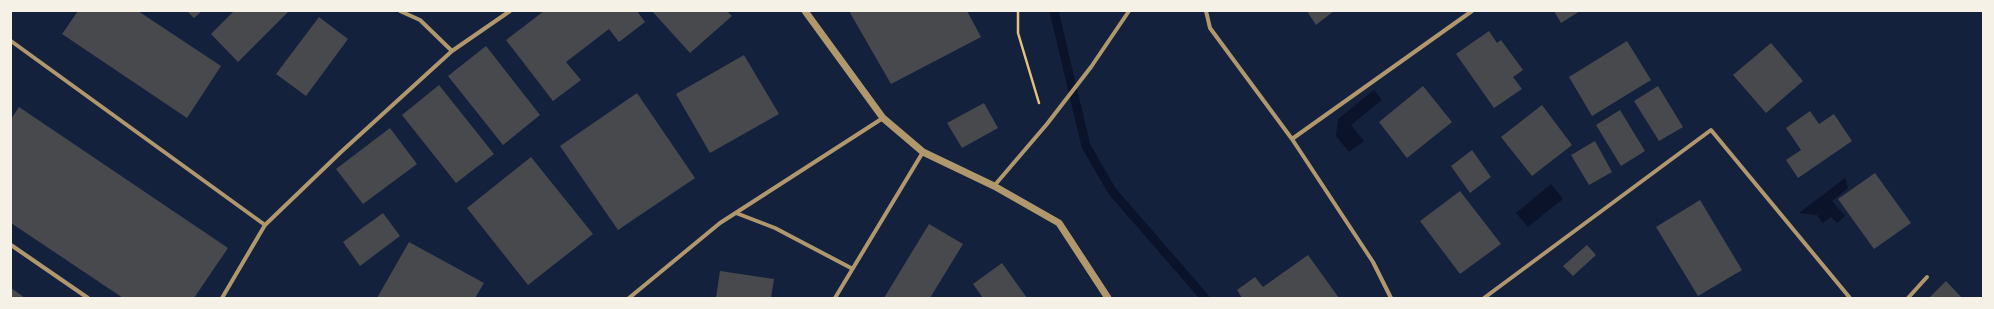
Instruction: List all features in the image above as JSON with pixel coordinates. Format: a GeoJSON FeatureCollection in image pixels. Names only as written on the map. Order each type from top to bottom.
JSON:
{"type":"FeatureCollection","features":[{"type":"Feature","properties":{"kind":"street"},"geometry":{"type":"LineString","coordinates":[[400,11],[420,20],[452,51]]}},
{"type":"Feature","properties":{"kind":"street"},"geometry":{"type":"LineString","coordinates":[[222,298],[265,225],[340,152],[452,51],[510,11]]}},
{"type":"Feature","properties":{"kind":"street"},"geometry":{"type":"LineString","coordinates":[[805,11],[883,118],[923,152],[994,186],[1059,223],[1108,298]]}},
{"type":"Feature","properties":{"kind":"street"},"geometry":{"type":"LineString","coordinates":[[994,186],[1091,67],[1129,11]]}},
{"type":"Feature","properties":{"kind":"street"},"geometry":{"type":"LineString","coordinates":[[1206,11],[1210,28],[1292,139],[1373,262],[1391,298]]}},
{"type":"Feature","properties":{"kind":"street"},"geometry":{"type":"LineString","coordinates":[[1292,139],[1472,11]]}},
{"type":"Feature","properties":{"kind":"street"},"geometry":{"type":"LineString","coordinates":[[11,41],[265,225]]}},
{"type":"Feature","properties":{"kind":"street"},"geometry":{"type":"LineString","coordinates":[[629,298],[720,223],[883,118]]}},
{"type":"Feature","properties":{"kind":"street"},"geometry":{"type":"LineString","coordinates":[[1484,298],[1711,130],[1850,298]]}},
{"type":"Feature","properties":{"kind":"street"},"geometry":{"type":"LineString","coordinates":[[835,298],[923,152]]}},
{"type":"Feature","properties":{"kind":"street"},"geometry":{"type":"LineString","coordinates":[[736,213],[775,228],[852,268]]}},
{"type":"Feature","properties":{"kind":"street"},"geometry":{"type":"LineString","coordinates":[[11,246],[88,298]]}},
{"type":"Feature","properties":{"kind":"street"},"geometry":{"type":"LineString","coordinates":[[1908,298],[1927,277]]}},
{"type":"Feature","properties":{"kind":"path"},"geometry":{"type":"LineString","coordinates":[[1018,11],[1018,32],[1046,124]]}},
{"type":"Feature","properties":{"kind":"water"},"geometry":{"type":"Polygon","coordinates":[[[1374,90],[1382,100],[1351,125],[1364,141],[1349,152],[1336,136],[1338,119],[1374,90]]]}},
{"type":"Feature","properties":{"kind":"water"},"geometry":{"type":"Polygon","coordinates":[[[1845,178],[1848,188],[1832,201],[1845,216],[1837,223],[1831,217],[1823,223],[1817,215],[1799,213],[1845,178]]]}},
{"type":"Feature","properties":{"kind":"water"},"geometry":{"type":"Polygon","coordinates":[[[1551,184],[1563,199],[1528,227],[1516,213],[1551,184]]]}},
{"type":"Feature","properties":{"kind":"building"},"geometry":{"type":"Polygon","coordinates":[[[78,11],[138,11],[221,66],[187,118],[62,34],[78,11]]]}},
{"type":"Feature","properties":{"kind":"building"},"geometry":{"type":"Polygon","coordinates":[[[187,11],[202,11],[194,18],[187,11]]]}},
{"type":"Feature","properties":{"kind":"building"},"geometry":{"type":"Polygon","coordinates":[[[234,11],[289,11],[238,62],[211,34],[234,11]]]}},
{"type":"Feature","properties":{"kind":"building"},"geometry":{"type":"Polygon","coordinates":[[[544,11],[637,11],[645,22],[619,42],[609,29],[566,62],[581,80],[553,101],[506,40],[544,11]]]}},
{"type":"Feature","properties":{"kind":"building"},"geometry":{"type":"Polygon","coordinates":[[[652,11],[727,11],[732,16],[690,53],[652,11]]]}},
{"type":"Feature","properties":{"kind":"building"},"geometry":{"type":"Polygon","coordinates":[[[849,11],[967,11],[981,37],[891,84],[849,11]]]}},
{"type":"Feature","properties":{"kind":"building"},"geometry":{"type":"Polygon","coordinates":[[[1307,11],[1334,11],[1316,25],[1307,11]]]}},
{"type":"Feature","properties":{"kind":"building"},"geometry":{"type":"Polygon","coordinates":[[[1554,11],[1580,11],[1561,23],[1554,11]]]}},
{"type":"Feature","properties":{"kind":"building"},"geometry":{"type":"Polygon","coordinates":[[[319,17],[348,39],[306,96],[276,74],[319,17]]]}},
{"type":"Feature","properties":{"kind":"building"},"geometry":{"type":"Polygon","coordinates":[[[1489,31],[1497,43],[1501,40],[1523,70],[1513,77],[1522,89],[1494,108],[1456,54],[1489,31]]]}},
{"type":"Feature","properties":{"kind":"building"},"geometry":{"type":"Polygon","coordinates":[[[1627,41],[1651,80],[1592,116],[1569,77],[1627,41]]]}},
{"type":"Feature","properties":{"kind":"building"},"geometry":{"type":"Polygon","coordinates":[[[1771,43],[1803,81],[1766,113],[1733,75],[1771,43]]]}},
{"type":"Feature","properties":{"kind":"building"},"geometry":{"type":"Polygon","coordinates":[[[486,46],[540,115],[503,145],[448,76],[486,46]]]}},
{"type":"Feature","properties":{"kind":"building"},"geometry":{"type":"Polygon","coordinates":[[[744,55],[779,114],[710,153],[676,94],[744,55]]]}},
{"type":"Feature","properties":{"kind":"building"},"geometry":{"type":"Polygon","coordinates":[[[439,85],[494,154],[456,183],[402,115],[439,85]]]}},
{"type":"Feature","properties":{"kind":"building"},"geometry":{"type":"Polygon","coordinates":[[[1423,86],[1452,122],[1407,158],[1379,122],[1423,86]]]}},
{"type":"Feature","properties":{"kind":"building"},"geometry":{"type":"Polygon","coordinates":[[[1658,86],[1683,127],[1659,141],[1634,101],[1658,86]]]}},
{"type":"Feature","properties":{"kind":"building"},"geometry":{"type":"Polygon","coordinates":[[[637,93],[695,178],[618,230],[560,146],[637,93]]]}},
{"type":"Feature","properties":{"kind":"building"},"geometry":{"type":"Polygon","coordinates":[[[984,103],[998,128],[962,148],[947,123],[984,103]]]}},
{"type":"Feature","properties":{"kind":"building"},"geometry":{"type":"Polygon","coordinates":[[[1542,105],[1572,145],[1532,176],[1501,137],[1542,105]]]}},
{"type":"Feature","properties":{"kind":"building"},"geometry":{"type":"Polygon","coordinates":[[[19,107],[228,248],[194,298],[123,298],[11,223],[11,119],[19,107]]]}},
{"type":"Feature","properties":{"kind":"building"},"geometry":{"type":"Polygon","coordinates":[[[1620,110],[1645,151],[1621,166],[1596,125],[1620,110]]]}},
{"type":"Feature","properties":{"kind":"building"},"geometry":{"type":"Polygon","coordinates":[[[1810,111],[1819,124],[1834,114],[1852,141],[1798,178],[1786,160],[1801,150],[1786,128],[1810,111]]]}},
{"type":"Feature","properties":{"kind":"building"},"geometry":{"type":"Polygon","coordinates":[[[390,128],[417,164],[363,204],[336,169],[390,128]]]}},
{"type":"Feature","properties":{"kind":"building"},"geometry":{"type":"Polygon","coordinates":[[[1595,141],[1612,172],[1589,185],[1571,155],[1595,141]]]}},
{"type":"Feature","properties":{"kind":"building"},"geometry":{"type":"Polygon","coordinates":[[[1472,150],[1491,177],[1470,193],[1451,166],[1472,150]]]}},
{"type":"Feature","properties":{"kind":"building"},"geometry":{"type":"Polygon","coordinates":[[[531,157],[593,234],[528,285],[467,208],[531,157]]]}},
{"type":"Feature","properties":{"kind":"building"},"geometry":{"type":"Polygon","coordinates":[[[1875,173],[1911,223],[1874,249],[1838,199],[1875,173]]]}},
{"type":"Feature","properties":{"kind":"building"},"geometry":{"type":"Polygon","coordinates":[[[1460,191],[1501,244],[1460,274],[1420,221],[1460,191]]]}},
{"type":"Feature","properties":{"kind":"building"},"geometry":{"type":"Polygon","coordinates":[[[1700,200],[1742,270],[1698,296],[1656,227],[1700,200]]]}},
{"type":"Feature","properties":{"kind":"building"},"geometry":{"type":"Polygon","coordinates":[[[383,213],[400,236],[360,266],[343,242],[383,213]]]}},
{"type":"Feature","properties":{"kind":"building"},"geometry":{"type":"Polygon","coordinates":[[[929,224],[963,244],[930,298],[884,298],[929,224]]]}},
{"type":"Feature","properties":{"kind":"building"},"geometry":{"type":"Polygon","coordinates":[[[409,242],[484,283],[475,298],[377,298],[409,242]]]}},
{"type":"Feature","properties":{"kind":"building"},"geometry":{"type":"Polygon","coordinates":[[[1587,245],[1596,255],[1573,276],[1563,266],[1587,245]]]}},
{"type":"Feature","properties":{"kind":"building"},"geometry":{"type":"Polygon","coordinates":[[[1308,255],[1339,298],[1242,298],[1237,290],[1255,277],[1263,287],[1308,255]]]}},
{"type":"Feature","properties":{"kind":"building"},"geometry":{"type":"Polygon","coordinates":[[[1002,263],[1027,298],[983,298],[973,284],[1002,263]]]}},
{"type":"Feature","properties":{"kind":"building"},"geometry":{"type":"Polygon","coordinates":[[[720,271],[774,279],[771,298],[716,298],[720,271]]]}},
{"type":"Feature","properties":{"kind":"building"},"geometry":{"type":"Polygon","coordinates":[[[1946,281],[1962,298],[1929,298],[1946,281]]]}},
{"type":"Feature","properties":{"kind":"building"},"geometry":{"type":"Polygon","coordinates":[[[11,288],[25,298],[11,298],[11,288]]]}},
{"type":"Feature","properties":{"kind":"waterway"},"geometry":{"type":"LineString","coordinates":[[1054,11],[1086,146],[1112,191],[1205,298]]}}]}
